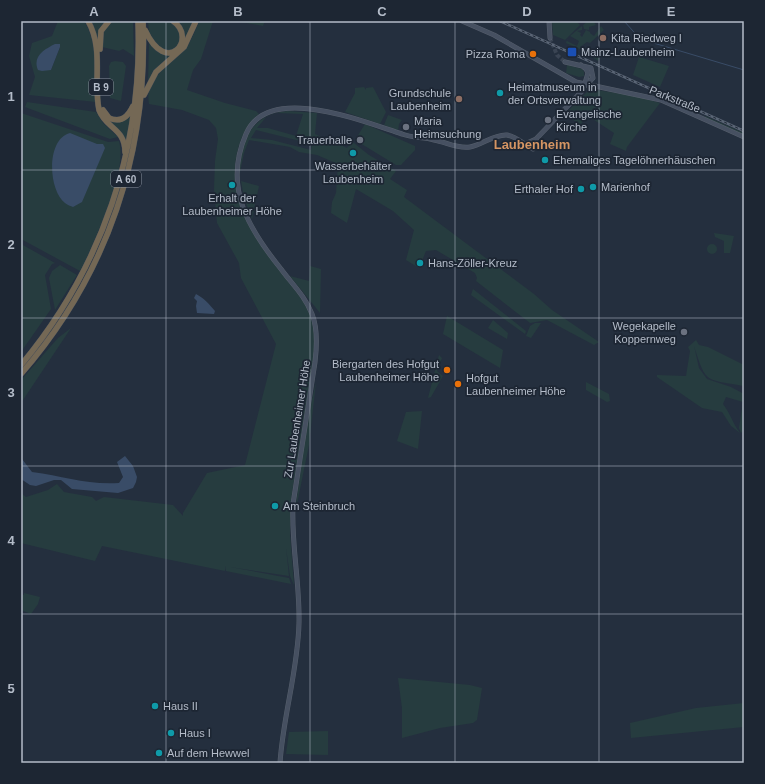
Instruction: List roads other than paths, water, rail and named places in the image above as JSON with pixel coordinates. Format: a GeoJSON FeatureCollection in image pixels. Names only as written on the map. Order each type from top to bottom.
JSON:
{"type":"FeatureCollection","features":[{"type":"Feature","properties":{"kind":"highway","name":"A 60"},"geometry":{"type":"LineString","coordinates":[[88,21],[94,32],[97,47],[99,108],[102,116],[120,133],[123,139],[125,162]]}},
{"type":"Feature","properties":{"kind":"highway","name":"B 9"},"geometry":{"type":"LineString","coordinates":[[108,21],[103,27],[100,38],[103,110],[109,118],[121,119],[129,114],[135,103]]}},
{"type":"Feature","properties":{"kind":"highway","name":"A 60"},"geometry":{"type":"LineString","coordinates":[[21,366],[85,276],[109,215],[125,162],[135,103],[138,71],[138,21]]}},
{"type":"Feature","properties":{"kind":"highway","name":"A 60"},"geometry":{"type":"LineString","coordinates":[[144,24],[156,48],[162,52],[170,52],[179,48],[183,38],[181,29],[173,21]]}},
{"type":"Feature","properties":{"kind":"highway"},"geometry":{"type":"LineString","coordinates":[[142,100],[153,75],[184,47],[196,21]]}},
{"type":"Feature","properties":{"kind":"highway","name":"A 60"},"geometry":{"type":"LineString","coordinates":[[21,374],[57,328],[107,236],[123,189],[136,138],[142,100],[144,24]]}},
{"type":"Feature","properties":{"kind":"street","name":"Parkstraße"},"geometry":{"type":"LineString","coordinates":[[462,21],[494,35],[576,82],[661,100],[744,138]]}},
{"type":"Feature","properties":{"kind":"street"},"geometry":{"type":"LineString","coordinates":[[549,21],[550,38]]}},
{"type":"Feature","properties":{"kind":"street"},"geometry":{"type":"LineString","coordinates":[[565,62],[590,68],[593,78],[598,85],[605,89]]}},
{"type":"Feature","properties":{"kind":"street"},"geometry":{"type":"LineString","coordinates":[[582,65],[588,72],[585,85]]}},
{"type":"Feature","properties":{"kind":"street"},"geometry":{"type":"LineString","coordinates":[[525,144],[533,149],[536,140],[593,78]]}},
{"type":"Feature","properties":{"kind":"street"},"geometry":{"type":"LineString","coordinates":[[576,82],[579,88],[579,94]]}},
{"type":"Feature","properties":{"kind":"street","name":"Zur Laubenheimer Höhe"},"geometry":{"type":"LineString","coordinates":[[280,763],[297,650],[299,623],[292,524],[293,504],[316,344],[314,321],[305,300],[258,238],[248,221],[238,192],[238,162],[245,135],[256,120],[270,112],[285,109],[334,113],[407,136],[434,140],[460,147],[472,146],[503,135],[513,137],[525,144]]}},
{"type":"Feature","properties":{"kind":"street"},"geometry":{"type":"LineString","coordinates":[[525,144],[536,140]]}},
{"type":"Feature","properties":{"kind":"water"},"geometry":{"type":"Polygon","coordinates":[[[55,44],[60,44],[60,47],[51,70],[38,70],[38,57],[47,48],[55,44]]]}},
{"type":"Feature","properties":{"kind":"water"},"geometry":{"type":"Polygon","coordinates":[[[70,133],[97,144],[103,144],[105,148],[82,202],[73,207],[66,204],[59,197],[55,187],[52,165],[53,154],[57,145],[62,137],[70,133]]]}},
{"type":"Feature","properties":{"kind":"water"},"geometry":{"type":"Polygon","coordinates":[[[196,294],[211,306],[215,311],[214,314],[197,313],[197,301],[194,298],[196,294]]]}},
{"type":"Feature","properties":{"kind":"water"},"geometry":{"type":"Polygon","coordinates":[[[21,442],[22,459],[32,472],[96,483],[119,483],[123,477],[117,462],[125,456],[133,466],[137,477],[136,482],[133,488],[118,493],[72,489],[61,480],[54,480],[36,486],[30,485],[21,479],[21,442]]]}},
{"type":"Feature","properties":{"kind":"waterway"},"geometry":{"type":"LineString","coordinates":[[624,21],[642,41]]}},
{"type":"Feature","properties":{"kind":"waterway"},"geometry":{"type":"LineString","coordinates":[[650,42],[744,70]]}},
{"type":"Feature","properties":{"kind":"tunnel"},"geometry":{"type":"LineString","coordinates":[[550,38],[557,55],[565,62]]}},
{"type":"Feature","properties":{"kind":"railway"},"geometry":{"type":"LineString","coordinates":[[500,21],[744,131]]}},
{"type":"Feature","properties":{"kind":"place","name":"Kita Riedweg I"},"geometry":{"type":"Point","coordinates":[603,38]}},
{"type":"Feature","properties":{"kind":"place","name":"Mainz-Laubenheim"},"geometry":{"type":"Point","coordinates":[572,52]}},
{"type":"Feature","properties":{"kind":"place","name":"Pizza Roma"},"geometry":{"type":"Point","coordinates":[533,54]}},
{"type":"Feature","properties":{"kind":"place","name":"Heimatmuseum in der Ortsverwaltung"},"geometry":{"type":"Point","coordinates":[500,93]}},
{"type":"Feature","properties":{"kind":"place","name":"Grundschule Laubenheim"},"geometry":{"type":"Point","coordinates":[459,99]}},
{"type":"Feature","properties":{"kind":"place","name":"Evangelische Kirche"},"geometry":{"type":"Point","coordinates":[548,120]}},
{"type":"Feature","properties":{"kind":"place","name":"Maria Heimsuchung"},"geometry":{"type":"Point","coordinates":[406,127]}},
{"type":"Feature","properties":{"kind":"place","name":"Trauerhalle"},"geometry":{"type":"Point","coordinates":[360,140]}},
{"type":"Feature","properties":{"kind":"place","name":"Wasserbehälter Laubenheim"},"geometry":{"type":"Point","coordinates":[353,153]}},
{"type":"Feature","properties":{"kind":"place","name":"Ehemaliges Tagelöhnerhäuschen"},"geometry":{"type":"Point","coordinates":[545,160]}},
{"type":"Feature","properties":{"kind":"place","name":"Erhalt der Laubenheimer Höhe"},"geometry":{"type":"Point","coordinates":[232,185]}},
{"type":"Feature","properties":{"kind":"place","name":"Marienhof"},"geometry":{"type":"Point","coordinates":[593,187]}},
{"type":"Feature","properties":{"kind":"place","name":"Erthaler Hof"},"geometry":{"type":"Point","coordinates":[581,189]}},
{"type":"Feature","properties":{"kind":"place","name":"Hans-Zöller-Kreuz"},"geometry":{"type":"Point","coordinates":[420,263]}},
{"type":"Feature","properties":{"kind":"place","name":"Wegekapelle Koppernweg"},"geometry":{"type":"Point","coordinates":[684,332]}},
{"type":"Feature","properties":{"kind":"place","name":"Biergarten des Hofgut Laubenheimer Höhe"},"geometry":{"type":"Point","coordinates":[447,370]}},
{"type":"Feature","properties":{"kind":"place","name":"Hofgut Laubenheimer Höhe"},"geometry":{"type":"Point","coordinates":[458,384]}},
{"type":"Feature","properties":{"kind":"place","name":"Am Steinbruch"},"geometry":{"type":"Point","coordinates":[275,506]}},
{"type":"Feature","properties":{"kind":"place","name":"Haus II"},"geometry":{"type":"Point","coordinates":[155,706]}},
{"type":"Feature","properties":{"kind":"place","name":"Haus I"},"geometry":{"type":"Point","coordinates":[171,733]}},
{"type":"Feature","properties":{"kind":"place","name":"Auf dem Hewwel"},"geometry":{"type":"Point","coordinates":[159,753]}},
{"type":"Feature","properties":{"kind":"district","name":"Laubenheim"},"geometry":{"type":"Point","coordinates":[532,144]}}]}
